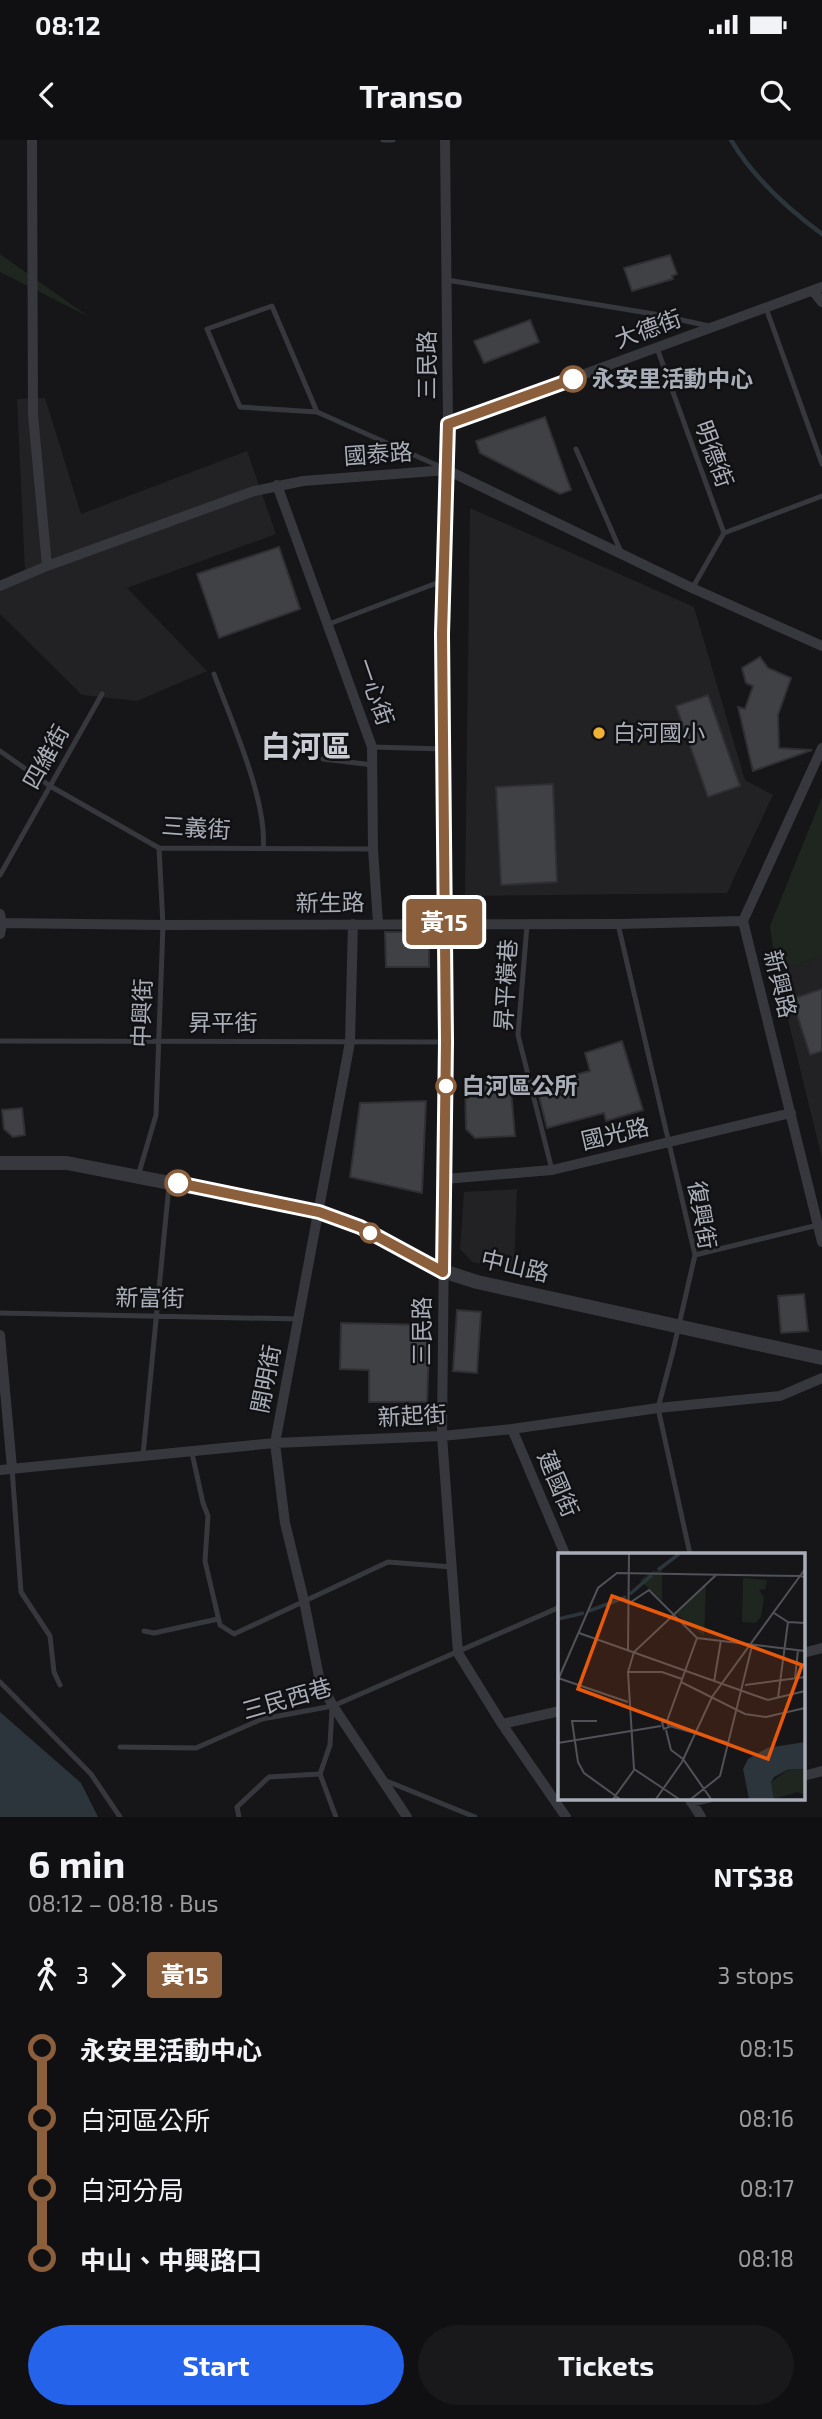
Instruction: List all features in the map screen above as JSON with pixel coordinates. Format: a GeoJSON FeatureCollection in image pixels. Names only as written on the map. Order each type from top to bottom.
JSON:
{"type":"FeatureCollection","features":[{"type":"Feature","properties":{"kind":"street"},"geometry":{"type":"LineString","coordinates":[[32,140],[33,415],[47,566]]}},
{"type":"Feature","properties":{"kind":"street","name":"三民路"},"geometry":{"type":"LineString","coordinates":[[445,140],[448,424],[442,581],[446,1042],[442,1436],[458,1653],[502,1724],[566,1817]]}},
{"type":"Feature","properties":{"kind":"street"},"geometry":{"type":"LineString","coordinates":[[817,289],[822,303]]}},
{"type":"Feature","properties":{"kind":"street","name":"大德街"},"geometry":{"type":"LineString","coordinates":[[448,424],[817,289]]}},
{"type":"Feature","properties":{"kind":"street","name":"國泰路"},"geometry":{"type":"LineString","coordinates":[[0,586],[47,566],[277,485],[447,470],[692,588],[822,646]]}},
{"type":"Feature","properties":{"kind":"street","name":"一心街"},"geometry":{"type":"LineString","coordinates":[[277,485],[372,747],[373,849],[378,923]]}},
{"type":"Feature","properties":{"kind":"street"},"geometry":{"type":"LineString","coordinates":[[743,921],[822,748]]}},
{"type":"Feature","properties":{"kind":"street","name":"新生路"},"geometry":{"type":"LineString","coordinates":[[1,923],[618,924],[743,921]]}},
{"type":"Feature","properties":{"kind":"street","name":"新興路"},"geometry":{"type":"LineString","coordinates":[[743,921],[822,1242]]}},
{"type":"Feature","properties":{"kind":"street","name":"開明街"},"geometry":{"type":"LineString","coordinates":[[353,924],[350,1042],[275,1443],[285,1523],[320,1682],[407,1817]]}},
{"type":"Feature","properties":{"kind":"street","name":"國光路"},"geometry":{"type":"LineString","coordinates":[[445,1178],[552,1170],[791,1113]]}},
{"type":"Feature","properties":{"kind":"street","name":"中山路"},"geometry":{"type":"LineString","coordinates":[[0,1163],[67,1163],[319,1212],[360,1227],[443,1272],[477,1282],[822,1358]]}},
{"type":"Feature","properties":{"kind":"street"},"geometry":{"type":"LineString","coordinates":[[0,1335],[12,1468]]}},
{"type":"Feature","properties":{"kind":"street","name":"新起街"},"geometry":{"type":"LineString","coordinates":[[0,1470],[275,1443],[442,1436],[512,1429],[657,1408],[780,1396],[822,1378]]}},
{"type":"Feature","properties":{"kind":"street","name":"建國街"},"geometry":{"type":"LineString","coordinates":[[512,1429],[564,1553]]}},
{"type":"Feature","properties":{"kind":"street"},"geometry":{"type":"LineString","coordinates":[[804,1653],[822,1648]]}},
{"type":"Feature","properties":{"kind":"street"},"geometry":{"type":"LineString","coordinates":[[502,1724],[558,1711]]}},
{"type":"Feature","properties":{"kind":"street"},"geometry":{"type":"LineString","coordinates":[[804,1776],[822,1771]]}},
{"type":"Feature","properties":{"kind":"street"},"geometry":{"type":"LineString","coordinates":[[690,1800],[701,1817]]}},
{"type":"Feature","properties":{"kind":"lane"},"geometry":{"type":"LineString","coordinates":[[383,140],[393,140]]}},
{"type":"Feature","properties":{"kind":"lane"},"geometry":{"type":"LineString","coordinates":[[447,280],[654,314],[714,327]]}},
{"type":"Feature","properties":{"kind":"lane"},"geometry":{"type":"LineString","coordinates":[[317,412],[272,306],[207,329],[240,407],[317,412],[447,470]]}},
{"type":"Feature","properties":{"kind":"lane"},"geometry":{"type":"LineString","coordinates":[[766,308],[822,464]]}},
{"type":"Feature","properties":{"kind":"lane","name":"明德街"},"geometry":{"type":"LineString","coordinates":[[657,348],[724,533]]}},
{"type":"Feature","properties":{"kind":"lane"},"geometry":{"type":"LineString","coordinates":[[576,449],[623,554]]}},
{"type":"Feature","properties":{"kind":"lane"},"geometry":{"type":"LineString","coordinates":[[692,588],[724,533],[822,496]]}},
{"type":"Feature","properties":{"kind":"lane"},"geometry":{"type":"LineString","coordinates":[[329,624],[442,581]]}},
{"type":"Feature","properties":{"kind":"lane"},"geometry":{"type":"LineString","coordinates":[[215,674],[250,773],[265,831],[263,849]]}},
{"type":"Feature","properties":{"kind":"lane","name":"四維街"},"geometry":{"type":"LineString","coordinates":[[0,875],[102,694]]}},
{"type":"Feature","properties":{"kind":"lane"},"geometry":{"type":"LineString","coordinates":[[372,747],[444,748]]}},
{"type":"Feature","properties":{"kind":"lane","name":"三義街"},"geometry":{"type":"LineString","coordinates":[[0,751],[50,786],[159,848],[373,849]]}},
{"type":"Feature","properties":{"kind":"lane"},"geometry":{"type":"LineString","coordinates":[[323,759],[373,765]]}},
{"type":"Feature","properties":{"kind":"lane","name":"中興街"},"geometry":{"type":"LineString","coordinates":[[138,1176],[156,1115],[163,925],[159,848]]}},
{"type":"Feature","properties":{"kind":"lane","name":"昇平橫巷"},"geometry":{"type":"LineString","coordinates":[[527,924],[518,1035],[552,1170]]}},
{"type":"Feature","properties":{"kind":"lane","name":"復興街"},"geometry":{"type":"LineString","coordinates":[[618,924],[695,1255],[657,1408],[690,1553]]}},
{"type":"Feature","properties":{"kind":"lane","name":"昇平街"},"geometry":{"type":"LineString","coordinates":[[0,1041],[446,1042]]}},
{"type":"Feature","properties":{"kind":"lane"},"geometry":{"type":"LineString","coordinates":[[143,1455],[169,1182]]}},
{"type":"Feature","properties":{"kind":"lane"},"geometry":{"type":"LineString","coordinates":[[695,1255],[818,1225]]}},
{"type":"Feature","properties":{"kind":"lane","name":"新富街"},"geometry":{"type":"LineString","coordinates":[[0,1313],[299,1319]]}},
{"type":"Feature","properties":{"kind":"lane"},"geometry":{"type":"LineString","coordinates":[[192,1451],[208,1516],[205,1561],[218,1619],[220,1625],[234,1634],[388,1562],[452,1567]]}},
{"type":"Feature","properties":{"kind":"lane"},"geometry":{"type":"LineString","coordinates":[[12,1468],[21,1592],[50,1636],[54,1672],[60,1685]]}},
{"type":"Feature","properties":{"kind":"lane","name":"三民西巷"},"geometry":{"type":"LineString","coordinates":[[120,1747],[196,1748],[262,1719],[333,1706],[558,1607]]}},
{"type":"Feature","properties":{"kind":"lane"},"geometry":{"type":"LineString","coordinates":[[144,1631],[154,1633],[218,1619]]}},
{"type":"Feature","properties":{"kind":"lane"},"geometry":{"type":"LineString","coordinates":[[0,1682],[90,1774],[120,1817]]}},
{"type":"Feature","properties":{"kind":"lane"},"geometry":{"type":"LineString","coordinates":[[333,1706],[330,1745],[320,1774],[336,1817]]}},
{"type":"Feature","properties":{"kind":"lane"},"geometry":{"type":"LineString","coordinates":[[239,1817],[237,1807],[269,1777],[320,1774]]}},
{"type":"Feature","properties":{"kind":"lane"},"geometry":{"type":"LineString","coordinates":[[381,1779],[475,1817]]}},
{"type":"Feature","properties":{"kind":"shaded area"},"geometry":{"type":"Polygon","coordinates":[[[0,254],[89,317],[0,272],[0,254]]]}},
{"type":"Feature","properties":{"kind":"shaded area"},"geometry":{"type":"Polygon","coordinates":[[[45,398],[81,514],[247,451],[276,534],[127,588],[207,671],[137,701],[82,695],[0,614],[0,581],[25,570],[17,399],[45,398]]]}},
{"type":"Feature","properties":{"kind":"shaded area","name":"白河國小"},"geometry":{"type":"Polygon","coordinates":[[[470,508],[694,607],[745,780],[773,795],[727,893],[465,896],[470,508]]]}},
{"type":"Feature","properties":{"kind":"shaded area"},"geometry":{"type":"Polygon","coordinates":[[[822,797],[822,956],[776,971],[770,926],[822,797]]]}},
{"type":"Feature","properties":{"kind":"shaded area"},"geometry":{"type":"Polygon","coordinates":[[[822,956],[822,1158],[776,971],[822,956]]]}},
{"type":"Feature","properties":{"kind":"shaded area"},"geometry":{"type":"Polygon","coordinates":[[[517,1189],[514,1270],[472,1262],[460,1249],[464,1192],[517,1189]]]}},
{"type":"Feature","properties":{"kind":"shaded area"},"geometry":{"type":"Polygon","coordinates":[[[0,1712],[81,1783],[98,1817],[0,1817],[0,1712]]]}},
{"type":"Feature","properties":{"kind":"building"},"geometry":{"type":"Polygon","coordinates":[[[670,255],[677,274],[672,276],[673,279],[632,291],[624,268],[670,255]]]}},
{"type":"Feature","properties":{"kind":"building","name":"永安里活動中心"},"geometry":{"type":"Polygon","coordinates":[[[530,320],[539,342],[484,363],[474,341],[530,320]]]}},
{"type":"Feature","properties":{"kind":"building"},"geometry":{"type":"Polygon","coordinates":[[[545,417],[571,490],[560,494],[480,453],[476,441],[545,417]]]}},
{"type":"Feature","properties":{"kind":"building"},"geometry":{"type":"Polygon","coordinates":[[[279,547],[300,609],[219,638],[197,574],[279,547]]]}},
{"type":"Feature","properties":{"kind":"building"},"geometry":{"type":"Polygon","coordinates":[[[760,657],[768,668],[791,678],[778,715],[779,748],[812,750],[753,771],[738,707],[745,709],[753,686],[746,683],[742,668],[760,657]]]}},
{"type":"Feature","properties":{"kind":"building"},"geometry":{"type":"Polygon","coordinates":[[[708,695],[740,786],[708,797],[676,706],[708,695]]]}},
{"type":"Feature","properties":{"kind":"building"},"geometry":{"type":"Polygon","coordinates":[[[553,784],[557,882],[501,885],[496,787],[553,784]]]}},
{"type":"Feature","properties":{"kind":"building"},"geometry":{"type":"Polygon","coordinates":[[[385,932],[429,932],[429,967],[386,967],[385,932]]]}},
{"type":"Feature","properties":{"kind":"building"},"geometry":{"type":"Polygon","coordinates":[[[822,989],[822,1051],[810,1055],[792,999],[822,989]]]}},
{"type":"Feature","properties":{"kind":"building"},"geometry":{"type":"Polygon","coordinates":[[[622,1041],[643,1110],[606,1121],[604,1113],[547,1128],[536,1085],[590,1071],[585,1053],[622,1041]]]}},
{"type":"Feature","properties":{"kind":"building"},"geometry":{"type":"Polygon","coordinates":[[[510,1079],[515,1136],[475,1138],[466,1129],[465,1080],[510,1079]]]}},
{"type":"Feature","properties":{"kind":"building","name":"白河區公所"},"geometry":{"type":"Polygon","coordinates":[[[426,1101],[422,1193],[350,1177],[360,1103],[426,1101]]]}},
{"type":"Feature","properties":{"kind":"building"},"geometry":{"type":"Polygon","coordinates":[[[22,1108],[25,1135],[13,1137],[4,1129],[2,1110],[22,1108]]]}},
{"type":"Feature","properties":{"kind":"building"},"geometry":{"type":"Polygon","coordinates":[[[804,1294],[808,1331],[781,1333],[778,1296],[804,1294]]]}},
{"type":"Feature","properties":{"kind":"building"},"geometry":{"type":"Polygon","coordinates":[[[457,1310],[481,1312],[477,1373],[453,1371],[457,1310]]]}},
{"type":"Feature","properties":{"kind":"building"},"geometry":{"type":"Polygon","coordinates":[[[341,1323],[430,1325],[427,1402],[369,1402],[369,1370],[340,1369],[341,1323]]]}},
{"type":"Feature","properties":{"kind":"waterway"},"geometry":{"type":"LineString","coordinates":[[731,140],[772,192],[822,234]]}},
{"type":"Feature","properties":{"kind":"bus line","name":"黃15"},"geometry":{"type":"LineString","coordinates":[[178,1183],[342,1219],[443,1272],[446,1042],[442,581],[448,424],[573,379]]}},
{"type":"Feature","properties":{"kind":"place","name":"永安里活動中心"},"geometry":{"type":"Point","coordinates":[573,379]}},
{"type":"Feature","properties":{"kind":"place","name":"白河國小"},"geometry":{"type":"Point","coordinates":[599,733]}},
{"type":"Feature","properties":{"kind":"place","name":"白河區公所"},"geometry":{"type":"Point","coordinates":[446,1086]}},
{"type":"Feature","properties":{"kind":"district","name":"白河區"},"geometry":{"type":"Point","coordinates":[306,747]}}]}
